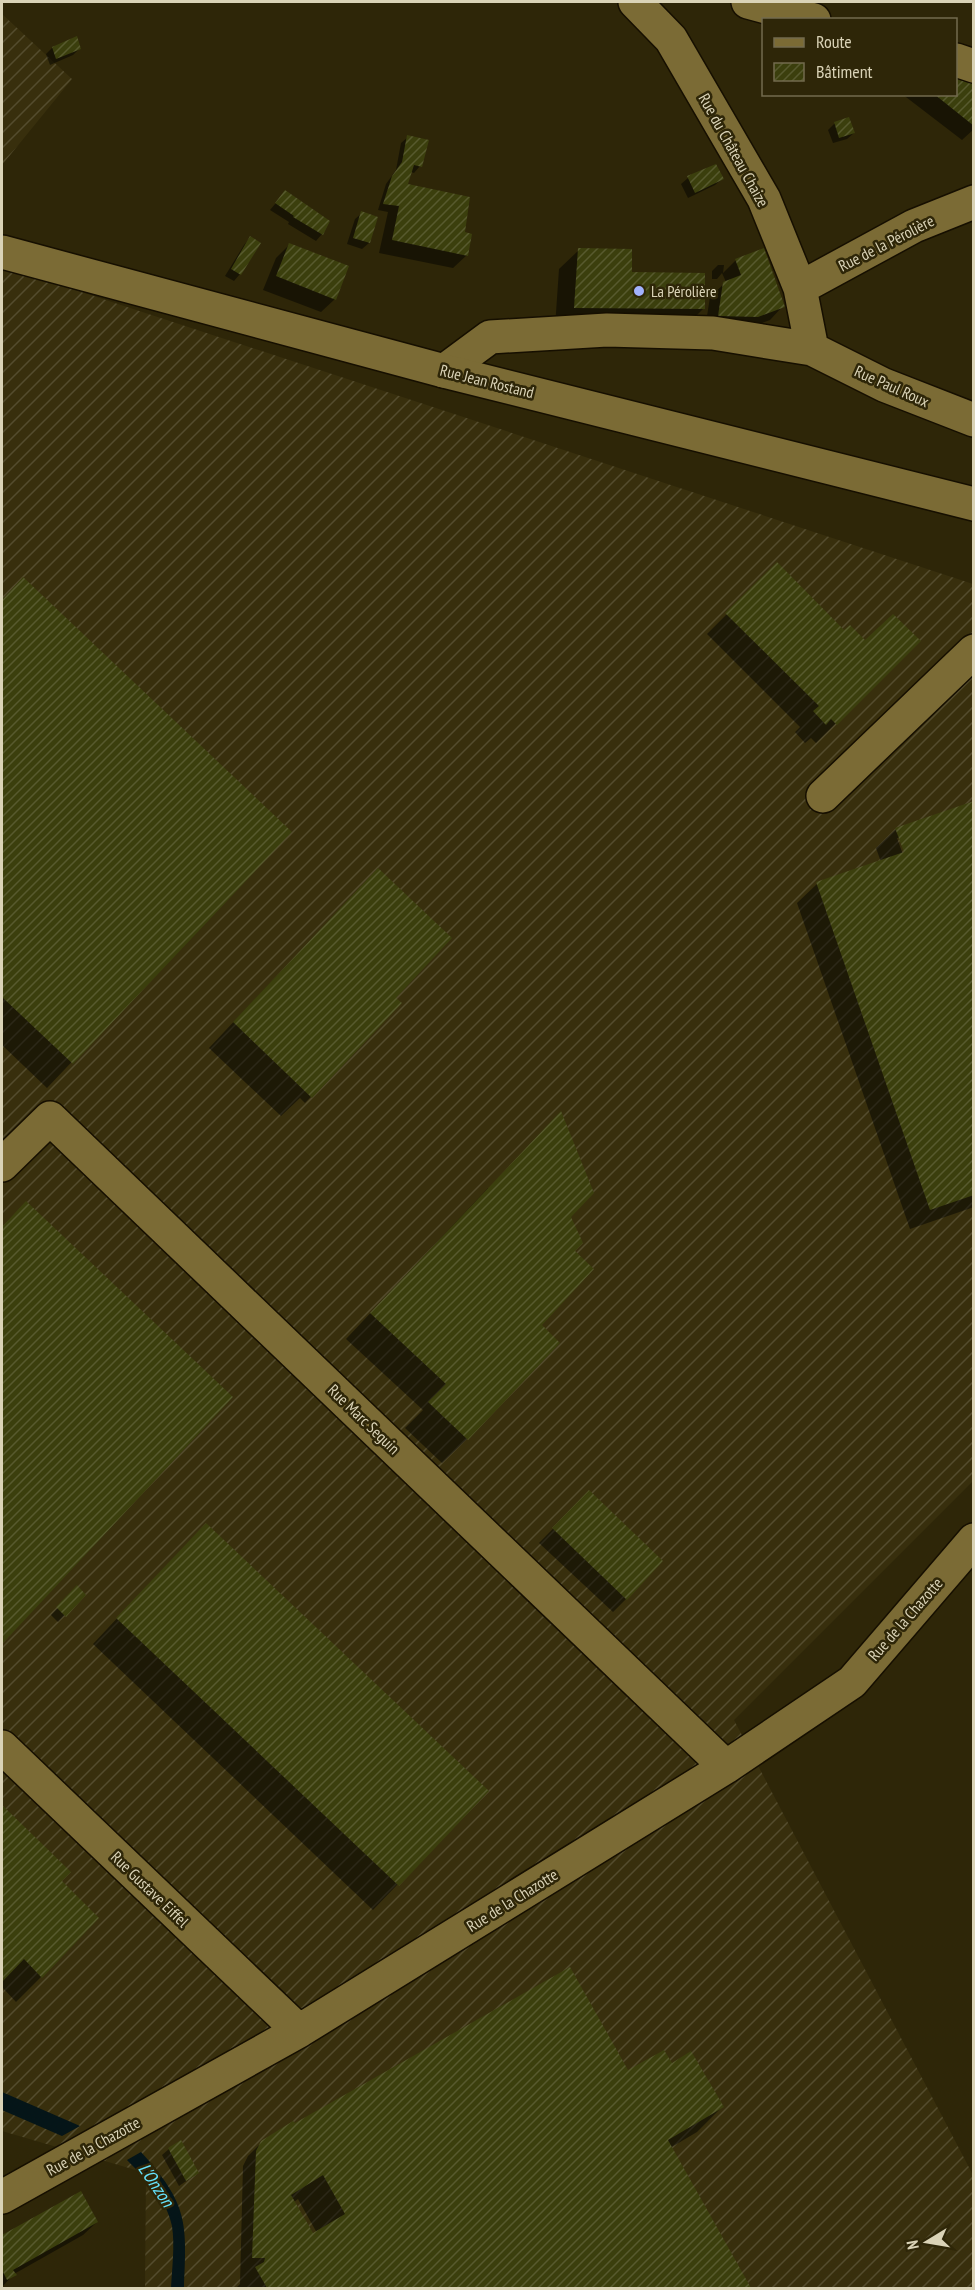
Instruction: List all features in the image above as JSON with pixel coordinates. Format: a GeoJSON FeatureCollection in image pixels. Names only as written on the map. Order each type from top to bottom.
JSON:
{"type":"FeatureCollection","features":[{"type":"Feature","properties":{"kind":"street","name":"Rue du Château Chaize"},"geometry":{"type":"LineString","coordinates":[[635,2],[671,39],[764,200],[800,288],[812,349]]}},
{"type":"Feature","properties":{"kind":"street"},"geometry":{"type":"LineString","coordinates":[[748,2],[807,18]]}},
{"type":"Feature","properties":{"kind":"street"},"geometry":{"type":"LineString","coordinates":[[957,60],[974,66]]}},
{"type":"Feature","properties":{"kind":"street","name":"Rue de la Pérolière"},"geometry":{"type":"LineString","coordinates":[[800,288],[914,226],[974,202]]}},
{"type":"Feature","properties":{"kind":"street","name":"Rue Jean Rostand"},"geometry":{"type":"LineString","coordinates":[[2,252],[444,371],[974,504]]}},
{"type":"Feature","properties":{"kind":"street","name":"Rue Paul Roux"},"geometry":{"type":"LineString","coordinates":[[444,371],[490,337],[607,330],[713,333],[812,349],[884,385],[974,420]]}},
{"type":"Feature","properties":{"kind":"street"},"geometry":{"type":"LineString","coordinates":[[823,796],[974,651]]}},
{"type":"Feature","properties":{"kind":"street","name":"Rue Marc Seguin"},"geometry":{"type":"LineString","coordinates":[[2,1165],[50,1118],[726,1767]]}},
{"type":"Feature","properties":{"kind":"street","name":"Rue de la Chazotte"},"geometry":{"type":"LineString","coordinates":[[2,2197],[299,2031],[726,1767],[852,1682],[974,1540]]}},
{"type":"Feature","properties":{"kind":"street","name":"Rue Gustave Eiffel"},"geometry":{"type":"LineString","coordinates":[[2,1747],[299,2031]]}},
{"type":"Feature","properties":{"kind":"shaded area"},"geometry":{"type":"Polygon","coordinates":[[[2,14],[72,79],[2,165],[2,14]]]}},
{"type":"Feature","properties":{"kind":"shaded area"},"geometry":{"type":"Polygon","coordinates":[[[2,266],[973,584],[973,1481],[734,1720],[973,2175],[973,2288],[145,2288],[146,2173],[2,2131],[2,266]]]}},
{"type":"Feature","properties":{"kind":"water"},"geometry":{"type":"Polygon","coordinates":[[[2,2092],[80,2126],[62,2136],[2,2110],[2,2092]]]}},
{"type":"Feature","properties":{"kind":"water","name":"L'Onzon"},"geometry":{"type":"Polygon","coordinates":[[[141,2152],[168,2186],[181,2215],[185,2246],[184,2288],[171,2288],[173,2234],[165,2207],[148,2182],[127,2160],[141,2152]]]}},
{"type":"Feature","properties":{"kind":"building"},"geometry":{"type":"Polygon","coordinates":[[[77,36],[81,49],[56,59],[52,47],[77,36]]]}},
{"type":"Feature","properties":{"kind":"building"},"geometry":{"type":"Polygon","coordinates":[[[957,68],[974,75],[974,126],[936,96],[957,96],[957,68]]]}},
{"type":"Feature","properties":{"kind":"building"},"geometry":{"type":"Polygon","coordinates":[[[849,117],[855,133],[839,138],[834,122],[849,117]]]}},
{"type":"Feature","properties":{"kind":"building"},"geometry":{"type":"Polygon","coordinates":[[[407,135],[429,140],[422,167],[414,165],[408,184],[470,197],[465,232],[472,234],[468,256],[392,240],[399,206],[383,204],[392,176],[402,162],[407,135]]]}},
{"type":"Feature","properties":{"kind":"building"},"geometry":{"type":"Polygon","coordinates":[[[716,164],[724,179],[695,193],[687,176],[716,164]]]}},
{"type":"Feature","properties":{"kind":"building"},"geometry":{"type":"Polygon","coordinates":[[[285,190],[330,221],[323,235],[275,203],[285,190]]]}},
{"type":"Feature","properties":{"kind":"building"},"geometry":{"type":"Polygon","coordinates":[[[361,211],[378,217],[370,243],[353,238],[361,211]]]}},
{"type":"Feature","properties":{"kind":"building"},"geometry":{"type":"Polygon","coordinates":[[[250,236],[261,243],[241,275],[231,269],[250,236]]]}},
{"type":"Feature","properties":{"kind":"building"},"geometry":{"type":"Polygon","coordinates":[[[289,243],[349,266],[336,300],[276,276],[289,243]]]}},
{"type":"Feature","properties":{"kind":"building"},"geometry":{"type":"Polygon","coordinates":[[[578,248],[632,249],[632,272],[705,273],[705,309],[574,308],[578,248]]]}},
{"type":"Feature","properties":{"kind":"building"},"geometry":{"type":"Polygon","coordinates":[[[764,248],[785,307],[758,317],[718,316],[723,282],[741,275],[735,259],[764,248]]]}},
{"type":"Feature","properties":{"kind":"building"},"geometry":{"type":"Polygon","coordinates":[[[777,562],[844,630],[850,625],[865,640],[893,614],[921,641],[837,725],[831,719],[826,725],[813,711],[819,706],[725,613],[777,562]]]}},
{"type":"Feature","properties":{"kind":"building"},"geometry":{"type":"Polygon","coordinates":[[[23,577],[292,832],[73,1064],[2,997],[2,600],[23,577]]]}},
{"type":"Feature","properties":{"kind":"building"},"geometry":{"type":"Polygon","coordinates":[[[974,801],[974,1195],[930,1210],[816,882],[904,852],[895,828],[974,801]]]}},
{"type":"Feature","properties":{"kind":"building"},"geometry":{"type":"Polygon","coordinates":[[[378,868],[452,938],[396,998],[402,1003],[312,1098],[233,1022],[378,868]]]}},
{"type":"Feature","properties":{"kind":"building"},"geometry":{"type":"Polygon","coordinates":[[[561,1111],[594,1193],[571,1217],[583,1243],[575,1251],[594,1269],[542,1325],[560,1343],[468,1440],[428,1402],[446,1384],[370,1313],[561,1111]]]}},
{"type":"Feature","properties":{"kind":"building"},"geometry":{"type":"Polygon","coordinates":[[[26,1201],[233,1397],[2,1644],[2,1227],[26,1201]]]}},
{"type":"Feature","properties":{"kind":"building"},"geometry":{"type":"Polygon","coordinates":[[[589,1490],[663,1561],[627,1600],[552,1528],[589,1490]]]}},
{"type":"Feature","properties":{"kind":"building"},"geometry":{"type":"Polygon","coordinates":[[[206,1523],[489,1791],[399,1886],[116,1618],[206,1523]]]}},
{"type":"Feature","properties":{"kind":"building"},"geometry":{"type":"Polygon","coordinates":[[[77,1585],[86,1595],[66,1617],[56,1607],[77,1585]]]}},
{"type":"Feature","properties":{"kind":"building"},"geometry":{"type":"Polygon","coordinates":[[[2,1805],[71,1872],[62,1881],[99,1918],[42,1978],[24,1959],[2,1982],[2,1805]]]}},
{"type":"Feature","properties":{"kind":"building"},"geometry":{"type":"Polygon","coordinates":[[[570,1967],[628,2070],[664,2050],[672,2063],[691,2051],[724,2107],[668,2140],[751,2288],[267,2288],[255,2267],[264,2262],[265,2258],[252,2258],[256,2151],[261,2141],[293,2121],[295,2123],[570,1967]],[[323,2175],[291,2195],[313,2233],[345,2214],[323,2175]]]}},
{"type":"Feature","properties":{"kind":"building"},"geometry":{"type":"Polygon","coordinates":[[[181,2140],[199,2173],[186,2181],[168,2148],[181,2140]]]}},
{"type":"Feature","properties":{"kind":"building"},"geometry":{"type":"Polygon","coordinates":[[[81,2191],[98,2222],[13,2270],[17,2275],[7,2280],[2,2270],[2,2235],[81,2191]]]}},
{"type":"Feature","properties":{"kind":"place","name":"La Pérolière"},"geometry":{"type":"Point","coordinates":[639,291]}}]}
